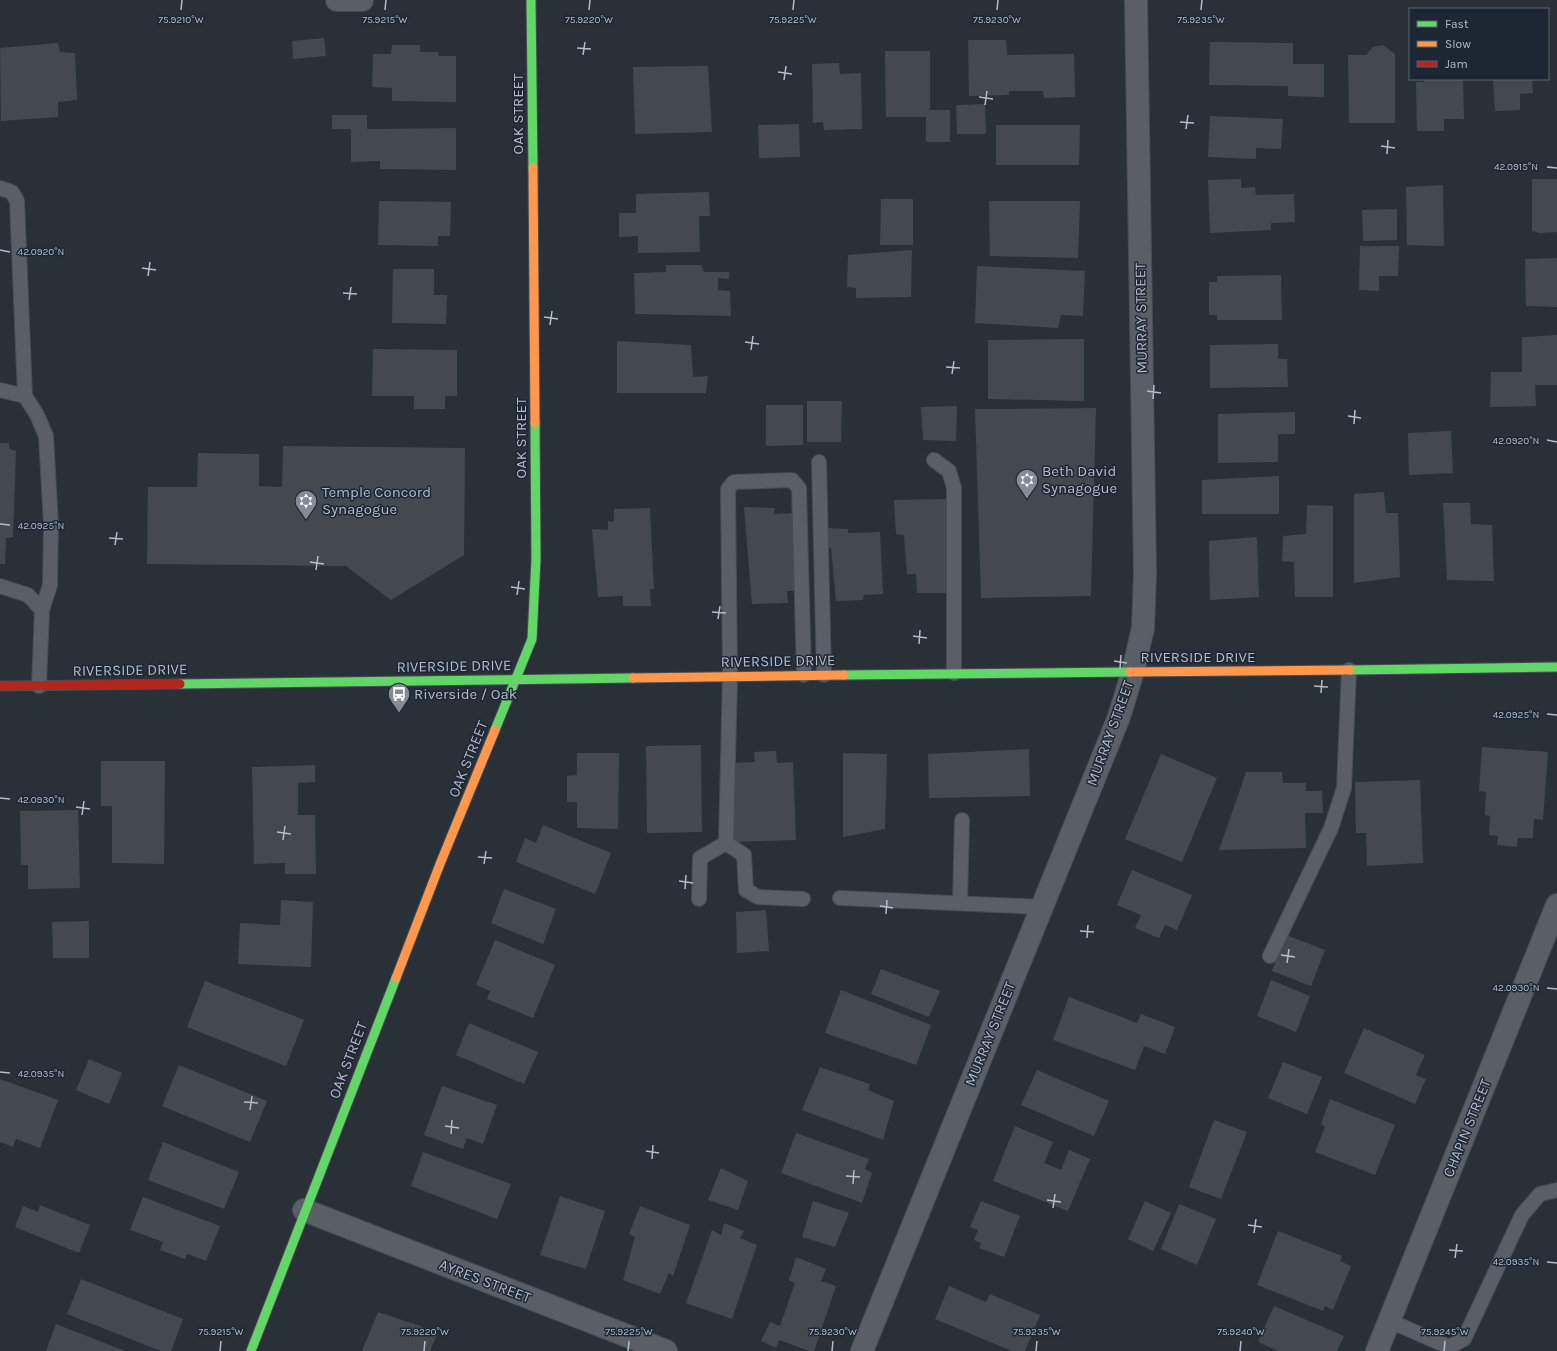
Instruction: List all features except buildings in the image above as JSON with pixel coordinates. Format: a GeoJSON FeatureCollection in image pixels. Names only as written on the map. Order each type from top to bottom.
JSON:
{"type":"FeatureCollection","features":[{"type":"Feature","properties":{"kind":"main road","name":"OAK STREET"},"geometry":{"type":"LineString","coordinates":[[251,1351],[304,1210],[440,864],[532,639],[536,559],[531,0]]}},
{"type":"Feature","properties":{"kind":"main road","name":"RIVERSIDE DRIVE"},"geometry":{"type":"LineString","coordinates":[[0,686],[954,673],[1349,670],[1557,666]]}},
{"type":"Feature","properties":{"kind":"street"},"geometry":{"type":"LineString","coordinates":[[337,0],[362,0]]}},
{"type":"Feature","properties":{"kind":"street","name":"MURRAY STREET"},"geometry":{"type":"LineString","coordinates":[[862,1351],[1119,718],[1133,671],[1143,628],[1145,573],[1136,0]]}},
{"type":"Feature","properties":{"kind":"street","name":"CHAPIN STREET"},"geometry":{"type":"LineString","coordinates":[[1377,1351],[1557,905]]}},
{"type":"Feature","properties":{"kind":"street","name":"AYRES STREET"},"geometry":{"type":"LineString","coordinates":[[304,1210],[666,1351]]}},
{"type":"Feature","properties":{"kind":"lane"},"geometry":{"type":"LineString","coordinates":[[0,188],[12,192],[16,200],[25,396],[38,415],[46,436],[51,524],[50,585],[42,610],[39,686]]}},
{"type":"Feature","properties":{"kind":"lane"},"geometry":{"type":"LineString","coordinates":[[0,390],[25,396]]}},
{"type":"Feature","properties":{"kind":"lane"},"geometry":{"type":"LineString","coordinates":[[934,460],[949,470],[954,488],[954,673]]}},
{"type":"Feature","properties":{"kind":"lane"},"geometry":{"type":"LineString","coordinates":[[819,462],[824,675]]}},
{"type":"Feature","properties":{"kind":"lane"},"geometry":{"type":"LineString","coordinates":[[726,843],[730,676],[728,489],[734,482],[792,480],[799,488],[804,675]]}},
{"type":"Feature","properties":{"kind":"lane"},"geometry":{"type":"LineString","coordinates":[[0,586],[28,595],[42,610]]}},
{"type":"Feature","properties":{"kind":"lane"},"geometry":{"type":"LineString","coordinates":[[1270,956],[1331,828],[1344,788],[1349,670]]}},
{"type":"Feature","properties":{"kind":"lane"},"geometry":{"type":"LineString","coordinates":[[960,903],[962,820]]}},
{"type":"Feature","properties":{"kind":"lane"},"geometry":{"type":"LineString","coordinates":[[726,843],[744,855],[746,890],[758,897],[804,899]]}},
{"type":"Feature","properties":{"kind":"lane"},"geometry":{"type":"LineString","coordinates":[[699,899],[700,858],[726,843]]}},
{"type":"Feature","properties":{"kind":"lane"},"geometry":{"type":"LineString","coordinates":[[840,898],[1042,907]]}},
{"type":"Feature","properties":{"kind":"lane"},"geometry":{"type":"LineString","coordinates":[[1390,1321],[1450,1347],[1464,1339],[1522,1215],[1540,1194],[1557,1190]]}},
{"type":"Feature","properties":{"kind":"traffic: fast"},"geometry":{"type":"LineString","coordinates":[[531,0],[533,168]]}},
{"type":"Feature","properties":{"kind":"traffic: fast"},"geometry":{"type":"LineString","coordinates":[[495,730],[532,639],[536,559],[535,423]]}},
{"type":"Feature","properties":{"kind":"traffic: fast"},"geometry":{"type":"LineString","coordinates":[[1350,670],[1557,667]]}},
{"type":"Feature","properties":{"kind":"traffic: fast"},"geometry":{"type":"LineString","coordinates":[[844,675],[1130,672]]}},
{"type":"Feature","properties":{"kind":"traffic: fast"},"geometry":{"type":"LineString","coordinates":[[180,684],[633,678]]}},
{"type":"Feature","properties":{"kind":"traffic: fast"},"geometry":{"type":"LineString","coordinates":[[251,1351],[396,978]]}},
{"type":"Feature","properties":{"kind":"traffic: slow"},"geometry":{"type":"LineString","coordinates":[[533,168],[535,423]]}},
{"type":"Feature","properties":{"kind":"traffic: slow"},"geometry":{"type":"LineString","coordinates":[[1130,672],[1350,670]]}},
{"type":"Feature","properties":{"kind":"traffic: slow"},"geometry":{"type":"LineString","coordinates":[[633,678],[844,675]]}},
{"type":"Feature","properties":{"kind":"traffic: slow"},"geometry":{"type":"LineString","coordinates":[[396,978],[440,864],[495,730]]}},
{"type":"Feature","properties":{"kind":"traffic: jam"},"geometry":{"type":"LineString","coordinates":[[0,686],[180,684]]}},
{"type":"Feature","properties":{"kind":"place","name":"Beth David Synagogue"},"geometry":{"type":"Point","coordinates":[1027,500]}},
{"type":"Feature","properties":{"kind":"place","name":"Temple Concord Synagogue"},"geometry":{"type":"Point","coordinates":[306,520]}},
{"type":"Feature","properties":{"kind":"place","name":"Riverside / Oak"},"geometry":{"type":"Point","coordinates":[399,714]}}]}
